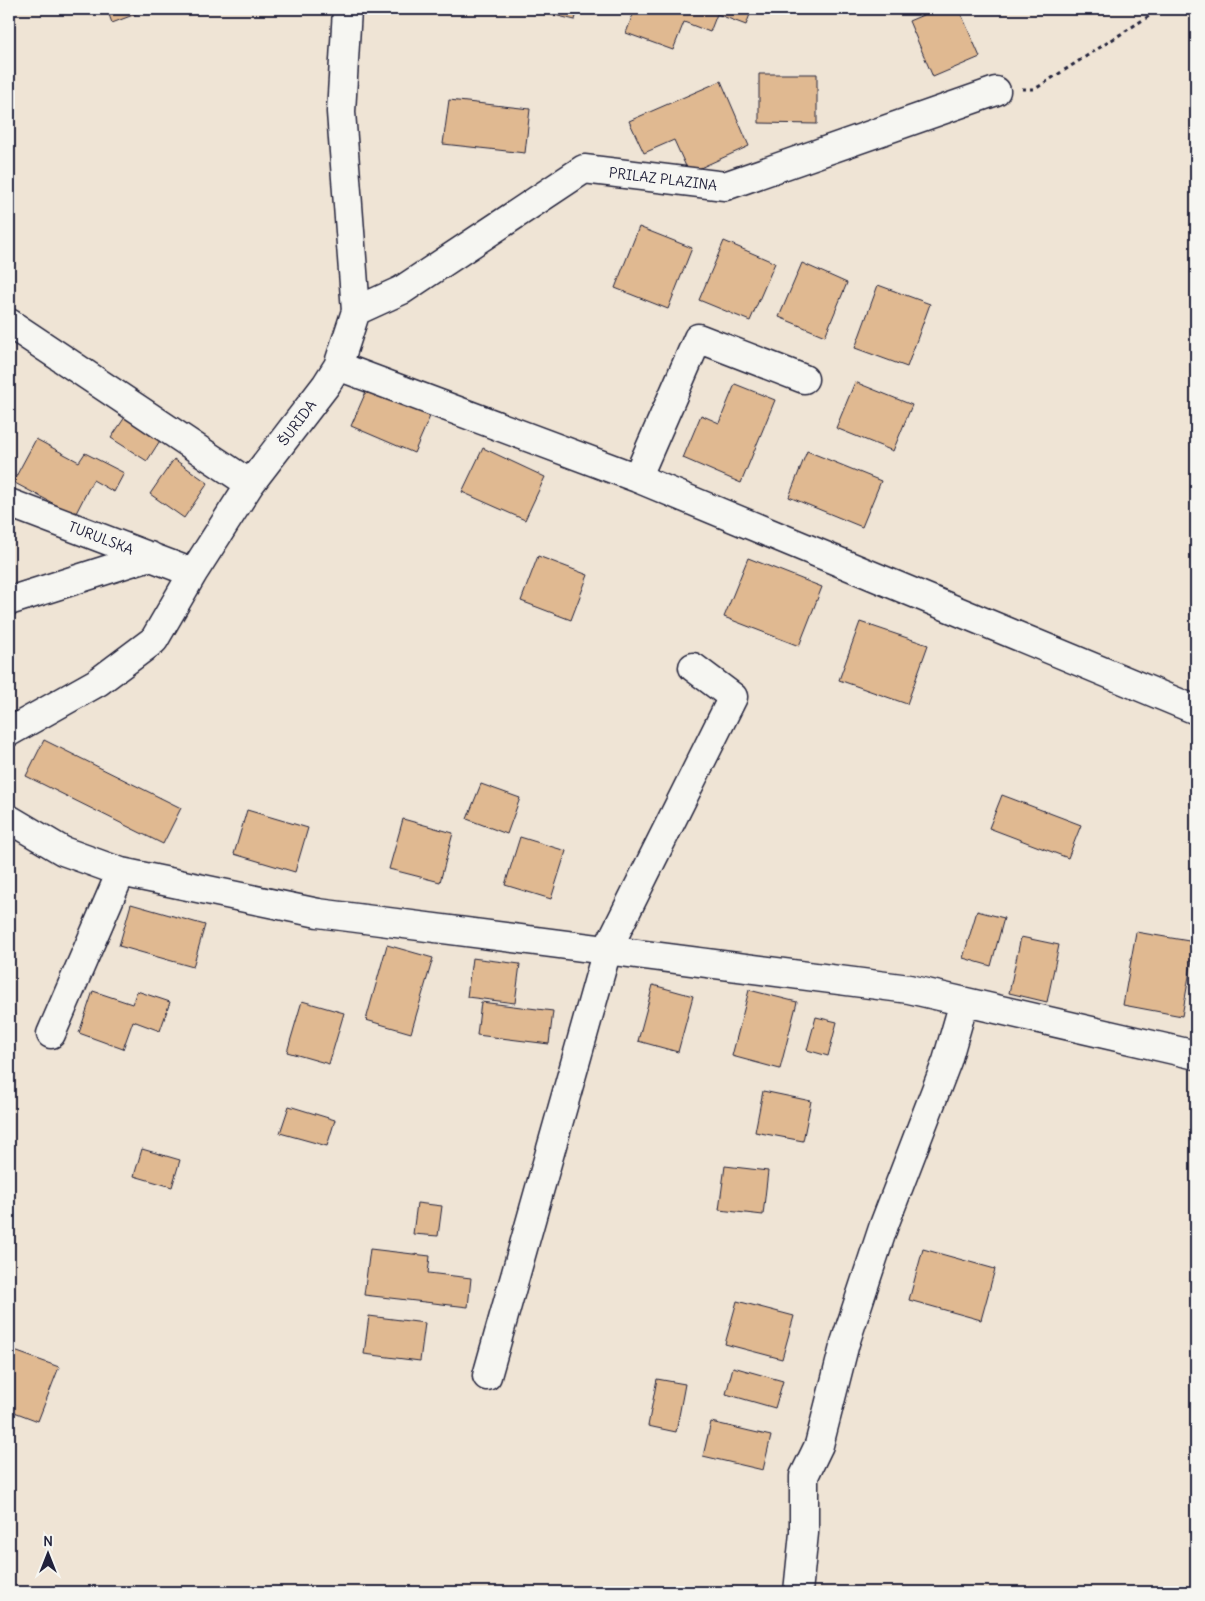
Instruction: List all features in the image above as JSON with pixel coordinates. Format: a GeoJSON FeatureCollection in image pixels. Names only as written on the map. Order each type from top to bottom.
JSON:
{"type":"FeatureCollection","features":[{"type":"Feature","properties":{"kind":"street","name":"ŠURIDA"},"geometry":{"type":"LineString","coordinates":[[9,732],[98,682],[154,640],[193,573],[250,484],[338,366],[356,311],[341,112],[347,9]]}},
{"type":"Feature","properties":{"kind":"street","name":"PRILAZ PLAZINA"},"geometry":{"type":"LineString","coordinates":[[356,311],[402,290],[584,169],[725,186],[996,91]]}},
{"type":"Feature","properties":{"kind":"street"},"geometry":{"type":"LineString","coordinates":[[9,323],[250,484]]}},
{"type":"Feature","properties":{"kind":"street"},"geometry":{"type":"LineString","coordinates":[[637,478],[698,338],[804,379]]}},
{"type":"Feature","properties":{"kind":"street"},"geometry":{"type":"LineString","coordinates":[[338,366],[637,478],[1196,710]]}},
{"type":"Feature","properties":{"kind":"street","name":"TURULSKA"},"geometry":{"type":"LineString","coordinates":[[9,503],[193,573]]}},
{"type":"Feature","properties":{"kind":"street"},"geometry":{"type":"LineString","coordinates":[[9,601],[150,556]]}},
{"type":"Feature","properties":{"kind":"street"},"geometry":{"type":"LineString","coordinates":[[487,1376],[606,950],[734,697],[693,668]]}},
{"type":"Feature","properties":{"kind":"street"},"geometry":{"type":"LineString","coordinates":[[9,819],[63,851],[121,872],[318,913],[909,989],[1196,1055]]}},
{"type":"Feature","properties":{"kind":"street"},"geometry":{"type":"LineString","coordinates":[[51,1034],[121,872]]}},
{"type":"Feature","properties":{"kind":"street"},"geometry":{"type":"LineString","coordinates":[[798,1592],[804,1533],[804,1476],[819,1445],[845,1343],[884,1225],[947,1062],[964,1002]]}},
{"type":"Feature","properties":{"kind":"path"},"geometry":{"type":"LineString","coordinates":[[996,91],[1034,88],[1160,9]]}},
{"type":"Feature","properties":{"kind":"building"},"geometry":{"type":"Polygon","coordinates":[[[107,9],[149,9],[112,23],[107,9]]]}},
{"type":"Feature","properties":{"kind":"building"},"geometry":{"type":"Polygon","coordinates":[[[529,9],[578,9],[575,20],[529,9]]]}},
{"type":"Feature","properties":{"kind":"building"},"geometry":{"type":"Polygon","coordinates":[[[635,9],[752,9],[746,25],[717,14],[710,32],[684,22],[673,50],[626,33],[635,9]]]}},
{"type":"Feature","properties":{"kind":"building"},"geometry":{"type":"Polygon","coordinates":[[[937,9],[959,9],[980,57],[933,77],[909,21],[937,9]]]}},
{"type":"Feature","properties":{"kind":"building"},"geometry":{"type":"Polygon","coordinates":[[[759,74],[817,74],[817,124],[759,123],[759,74]]]}},
{"type":"Feature","properties":{"kind":"building"},"geometry":{"type":"Polygon","coordinates":[[[721,81],[749,146],[689,173],[674,140],[644,153],[629,121],[721,81]]]}},
{"type":"Feature","properties":{"kind":"building"},"geometry":{"type":"Polygon","coordinates":[[[449,100],[530,109],[525,153],[443,144],[449,100]]]}},
{"type":"Feature","properties":{"kind":"building"},"geometry":{"type":"Polygon","coordinates":[[[639,227],[692,248],[668,309],[615,288],[639,227]]]}},
{"type":"Feature","properties":{"kind":"building"},"geometry":{"type":"Polygon","coordinates":[[[724,241],[775,263],[750,321],[699,300],[724,241]]]}},
{"type":"Feature","properties":{"kind":"building"},"geometry":{"type":"Polygon","coordinates":[[[802,263],[847,283],[825,336],[779,317],[802,263]]]}},
{"type":"Feature","properties":{"kind":"building"},"geometry":{"type":"Polygon","coordinates":[[[878,285],[930,304],[907,367],[855,348],[878,285]]]}},
{"type":"Feature","properties":{"kind":"building"},"geometry":{"type":"Polygon","coordinates":[[[855,382],[912,405],[893,451],[836,428],[855,382]]]}},
{"type":"Feature","properties":{"kind":"building"},"geometry":{"type":"Polygon","coordinates":[[[735,384],[775,400],[741,483],[683,458],[701,415],[719,423],[735,384]]]}},
{"type":"Feature","properties":{"kind":"building"},"geometry":{"type":"Polygon","coordinates":[[[368,387],[431,414],[414,453],[351,426],[368,387]]]}},
{"type":"Feature","properties":{"kind":"building"},"geometry":{"type":"Polygon","coordinates":[[[125,417],[161,439],[147,461],[111,438],[125,417]]]}},
{"type":"Feature","properties":{"kind":"building"},"geometry":{"type":"Polygon","coordinates":[[[36,439],[79,462],[85,453],[124,473],[114,492],[93,480],[75,515],[13,482],[36,439]]]}},
{"type":"Feature","properties":{"kind":"building"},"geometry":{"type":"Polygon","coordinates":[[[483,448],[545,477],[525,520],[462,492],[483,448]]]}},
{"type":"Feature","properties":{"kind":"building"},"geometry":{"type":"Polygon","coordinates":[[[807,451],[881,481],[862,527],[789,497],[807,451]]]}},
{"type":"Feature","properties":{"kind":"building"},"geometry":{"type":"Polygon","coordinates":[[[174,459],[208,483],[184,518],[150,494],[174,459]]]}},
{"type":"Feature","properties":{"kind":"building"},"geometry":{"type":"Polygon","coordinates":[[[538,556],[588,575],[571,620],[521,601],[538,556]]]}},
{"type":"Feature","properties":{"kind":"building"},"geometry":{"type":"Polygon","coordinates":[[[748,558],[822,587],[799,646],[724,617],[748,558]]]}},
{"type":"Feature","properties":{"kind":"building"},"geometry":{"type":"Polygon","coordinates":[[[860,622],[928,645],[907,704],[839,680],[860,622]]]}},
{"type":"Feature","properties":{"kind":"building"},"geometry":{"type":"Polygon","coordinates":[[[44,740],[181,808],[163,844],[26,776],[44,740]]]}},
{"type":"Feature","properties":{"kind":"building"},"geometry":{"type":"Polygon","coordinates":[[[481,784],[520,798],[507,834],[467,819],[481,784]]]}},
{"type":"Feature","properties":{"kind":"building"},"geometry":{"type":"Polygon","coordinates":[[[1002,795],[1081,825],[1068,858],[989,828],[1002,795]]]}},
{"type":"Feature","properties":{"kind":"building"},"geometry":{"type":"Polygon","coordinates":[[[247,810],[308,828],[295,872],[234,854],[247,810]]]}},
{"type":"Feature","properties":{"kind":"building"},"geometry":{"type":"Polygon","coordinates":[[[403,819],[453,833],[440,882],[389,869],[403,819]]]}},
{"type":"Feature","properties":{"kind":"building"},"geometry":{"type":"Polygon","coordinates":[[[520,837],[566,851],[551,899],[505,885],[520,837]]]}},
{"type":"Feature","properties":{"kind":"building"},"geometry":{"type":"Polygon","coordinates":[[[131,904],[205,925],[193,967],[119,946],[131,904]]]}},
{"type":"Feature","properties":{"kind":"building"},"geometry":{"type":"Polygon","coordinates":[[[977,911],[1004,918],[991,966],[963,958],[977,911]]]}},
{"type":"Feature","properties":{"kind":"building"},"geometry":{"type":"Polygon","coordinates":[[[1136,932],[1195,942],[1182,1016],[1123,1005],[1136,932]]]}},
{"type":"Feature","properties":{"kind":"building"},"geometry":{"type":"Polygon","coordinates":[[[1021,937],[1059,945],[1047,1002],[1009,993],[1021,937]]]}},
{"type":"Feature","properties":{"kind":"building"},"geometry":{"type":"Polygon","coordinates":[[[387,945],[433,958],[411,1033],[366,1020],[387,945]]]}},
{"type":"Feature","properties":{"kind":"building"},"geometry":{"type":"Polygon","coordinates":[[[472,958],[520,964],[515,1003],[467,997],[472,958]]]}},
{"type":"Feature","properties":{"kind":"building"},"geometry":{"type":"Polygon","coordinates":[[[653,985],[693,996],[678,1052],[638,1041],[653,985]]]}},
{"type":"Feature","properties":{"kind":"building"},"geometry":{"type":"Polygon","coordinates":[[[749,990],[797,1002],[780,1069],[732,1056],[749,990]]]}},
{"type":"Feature","properties":{"kind":"building"},"geometry":{"type":"Polygon","coordinates":[[[93,991],[132,1004],[137,991],[170,1002],[160,1031],[133,1021],[123,1049],[79,1033],[93,991]]]}},
{"type":"Feature","properties":{"kind":"building"},"geometry":{"type":"Polygon","coordinates":[[[302,1001],[344,1013],[329,1064],[287,1052],[302,1001]]]}},
{"type":"Feature","properties":{"kind":"building"},"geometry":{"type":"Polygon","coordinates":[[[481,1002],[553,1011],[549,1044],[477,1035],[481,1002]]]}},
{"type":"Feature","properties":{"kind":"building"},"geometry":{"type":"Polygon","coordinates":[[[816,1017],[837,1022],[828,1056],[807,1050],[816,1017]]]}},
{"type":"Feature","properties":{"kind":"building"},"geometry":{"type":"Polygon","coordinates":[[[763,1091],[811,1101],[803,1141],[755,1132],[763,1091]]]}},
{"type":"Feature","properties":{"kind":"building"},"geometry":{"type":"Polygon","coordinates":[[[289,1106],[335,1120],[327,1146],[280,1133],[289,1106]]]}},
{"type":"Feature","properties":{"kind":"building"},"geometry":{"type":"Polygon","coordinates":[[[142,1149],[180,1160],[172,1187],[134,1176],[142,1149]]]}},
{"type":"Feature","properties":{"kind":"building"},"geometry":{"type":"Polygon","coordinates":[[[725,1166],[768,1171],[763,1215],[719,1210],[725,1166]]]}},
{"type":"Feature","properties":{"kind":"building"},"geometry":{"type":"Polygon","coordinates":[[[417,1203],[442,1206],[438,1236],[413,1234],[417,1203]]]}},
{"type":"Feature","properties":{"kind":"building"},"geometry":{"type":"Polygon","coordinates":[[[370,1249],[430,1256],[428,1273],[471,1278],[468,1307],[364,1295],[370,1249]]]}},
{"type":"Feature","properties":{"kind":"building"},"geometry":{"type":"Polygon","coordinates":[[[923,1249],[995,1269],[981,1320],[909,1300],[923,1249]]]}},
{"type":"Feature","properties":{"kind":"building"},"geometry":{"type":"Polygon","coordinates":[[[737,1301],[794,1316],[782,1359],[725,1344],[737,1301]]]}},
{"type":"Feature","properties":{"kind":"building"},"geometry":{"type":"Polygon","coordinates":[[[369,1316],[425,1323],[420,1361],[364,1354],[369,1316]]]}},
{"type":"Feature","properties":{"kind":"building"},"geometry":{"type":"Polygon","coordinates":[[[9,1349],[59,1367],[38,1421],[9,1410],[9,1349]]]}},
{"type":"Feature","properties":{"kind":"building"},"geometry":{"type":"Polygon","coordinates":[[[733,1367],[783,1381],[775,1408],[726,1394],[733,1367]]]}},
{"type":"Feature","properties":{"kind":"building"},"geometry":{"type":"Polygon","coordinates":[[[657,1379],[685,1384],[676,1432],[648,1426],[657,1379]]]}},
{"type":"Feature","properties":{"kind":"building"},"geometry":{"type":"Polygon","coordinates":[[[711,1422],[771,1436],[763,1470],[703,1456],[711,1422]]]}}]}
